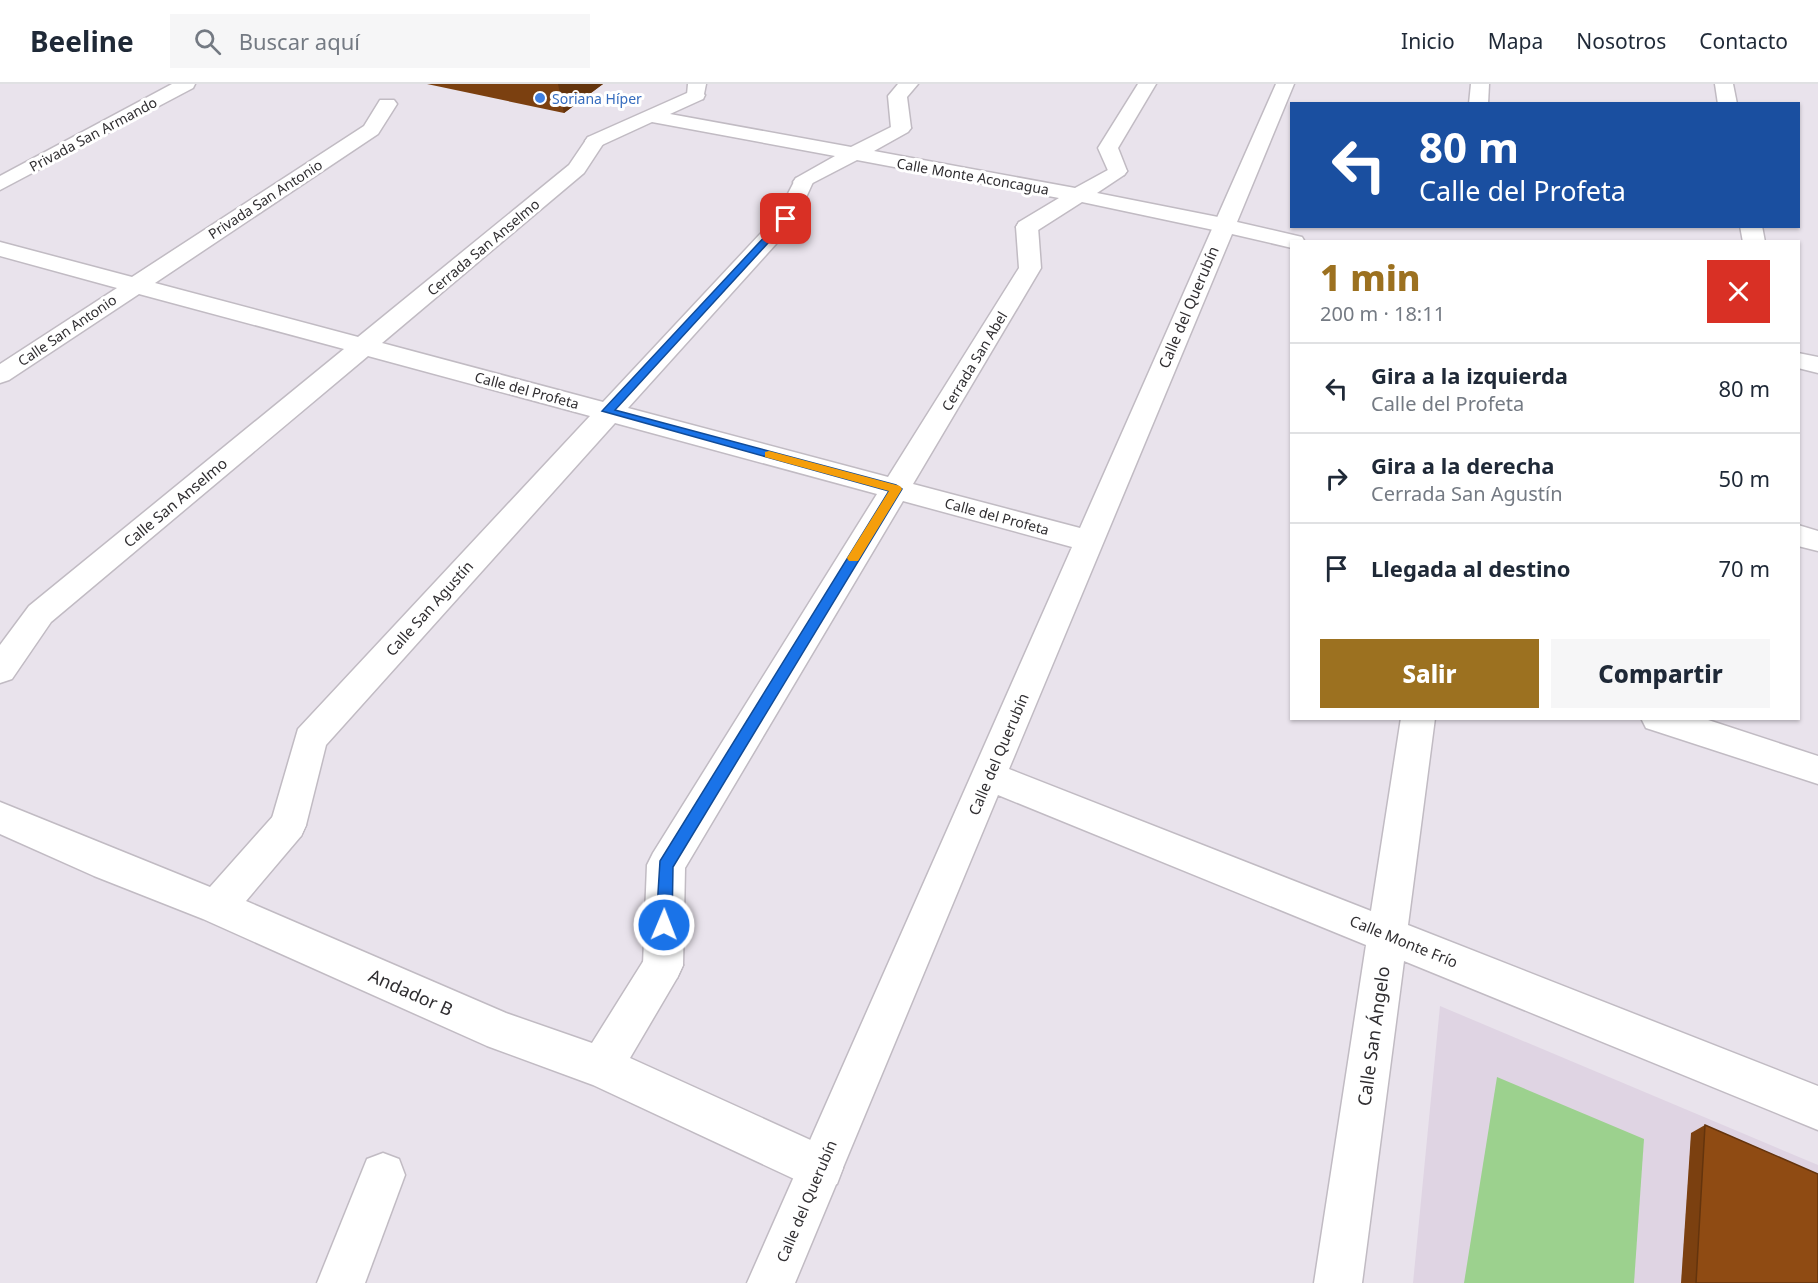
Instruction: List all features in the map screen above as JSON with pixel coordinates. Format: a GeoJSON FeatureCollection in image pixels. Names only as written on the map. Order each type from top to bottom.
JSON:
{"type":"FeatureCollection","features":[{"type":"Feature","properties":{"kind":"street","name":"Privada San Armando"},"geometry":{"type":"LineString","coordinates":[[0,184],[186,84]]}},
{"type":"Feature","properties":{"kind":"street"},"geometry":{"type":"LineString","coordinates":[[853,154],[901,128],[897,96],[909,84]]}},
{"type":"Feature","properties":{"kind":"street"},"geometry":{"type":"LineString","coordinates":[[1078,195],[1117,171],[1108,148],[1147,84]]}},
{"type":"Feature","properties":{"kind":"street","name":"Calle del Querubín"},"geometry":{"type":"LineString","coordinates":[[771,1283],[1285,84]]}},
{"type":"Feature","properties":{"kind":"street"},"geometry":{"type":"LineString","coordinates":[[1478,102],[1480,84]]}},
{"type":"Feature","properties":{"kind":"street"},"geometry":{"type":"LineString","coordinates":[[1724,84],[1728,102]]}},
{"type":"Feature","properties":{"kind":"street"},"geometry":{"type":"LineString","coordinates":[[650,116],[697,90]]}},
{"type":"Feature","properties":{"kind":"street","name":"Privada San Antonio"},"geometry":{"type":"LineString","coordinates":[[135,285],[371,130],[387,104]]}},
{"type":"Feature","properties":{"kind":"street","name":"Calle Monte Aconcagua"},"geometry":{"type":"LineString","coordinates":[[650,116],[1078,195],[1290,241]]}},
{"type":"Feature","properties":{"kind":"street","name":"Cerrada San Anselmo"},"geometry":{"type":"LineString","coordinates":[[364,346],[577,169],[595,141],[650,116]]}},
{"type":"Feature","properties":{"kind":"street","name":"Calle San Agustín"},"geometry":{"type":"LineString","coordinates":[[217,908],[288,825],[310,739],[607,411],[786,219],[803,182],[853,154]]}},
{"type":"Feature","properties":{"kind":"street","name":"Cerrada San Abel"},"geometry":{"type":"LineString","coordinates":[[601,1067],[663,965],[666,866],[1030,268],[1027,227],[1078,195]]}},
{"type":"Feature","properties":{"kind":"street","name":"Calle del Profeta"},"geometry":{"type":"LineString","coordinates":[[0,249],[1089,540]]}},
{"type":"Feature","properties":{"kind":"street","name":"Calle San Antonio"},"geometry":{"type":"LineString","coordinates":[[0,375],[135,285]]}},
{"type":"Feature","properties":{"kind":"street","name":"Calle San Anselmo"},"geometry":{"type":"LineString","coordinates":[[0,670],[40,614],[364,346]]}},
{"type":"Feature","properties":{"kind":"street"},"geometry":{"type":"LineString","coordinates":[[1800,360],[1818,365]]}},
{"type":"Feature","properties":{"kind":"street"},"geometry":{"type":"LineString","coordinates":[[1800,536],[1818,541]]}},
{"type":"Feature","properties":{"kind":"street","name":"Calle San Ángelo"},"geometry":{"type":"LineString","coordinates":[[1338,1283],[1418,720]]}},
{"type":"Feature","properties":{"kind":"street"},"geometry":{"type":"LineString","coordinates":[[1664,720],[1818,770]]}},
{"type":"Feature","properties":{"kind":"street","name":"Calle Monte Frío"},"geometry":{"type":"LineString","coordinates":[[988,776],[1388,934],[1818,1108]]}},
{"type":"Feature","properties":{"kind":"street","name":"Andador B"},"geometry":{"type":"LineString","coordinates":[[0,817],[502,1032],[601,1067],[821,1168]]}},
{"type":"Feature","properties":{"kind":"street"},"geometry":{"type":"LineString","coordinates":[[341,1283],[383,1175]]}},
{"type":"Feature","properties":{"kind":"shaded area"},"geometry":{"type":"Polygon","coordinates":[[[1440,1006],[1818,1165],[1818,1283],[1413,1283],[1440,1006]]]}},
{"type":"Feature","properties":{"kind":"green space"},"geometry":{"type":"Polygon","coordinates":[[[1497,1077],[1644,1139],[1634,1283],[1464,1283],[1497,1077]]]}},
{"type":"Feature","properties":{"kind":"building"},"geometry":{"type":"Polygon","coordinates":[[[1705,1125],[1818,1174],[1818,1283],[1696,1283],[1705,1125]]]}},
{"type":"Feature","properties":{"kind":"slow traffic"},"geometry":{"type":"LineString","coordinates":[[769,455],[896,489],[853,558]]}},
{"type":"Feature","properties":{"kind":"place","name":"Soriana Híper"},"geometry":{"type":"Point","coordinates":[540,98]}},
{"type":"Feature","properties":{"kind":"route"},"geometry":{"type":"LineString","coordinates":[[664,925],[666,866],[896,489],[607,411],[786,219]]}}]}
